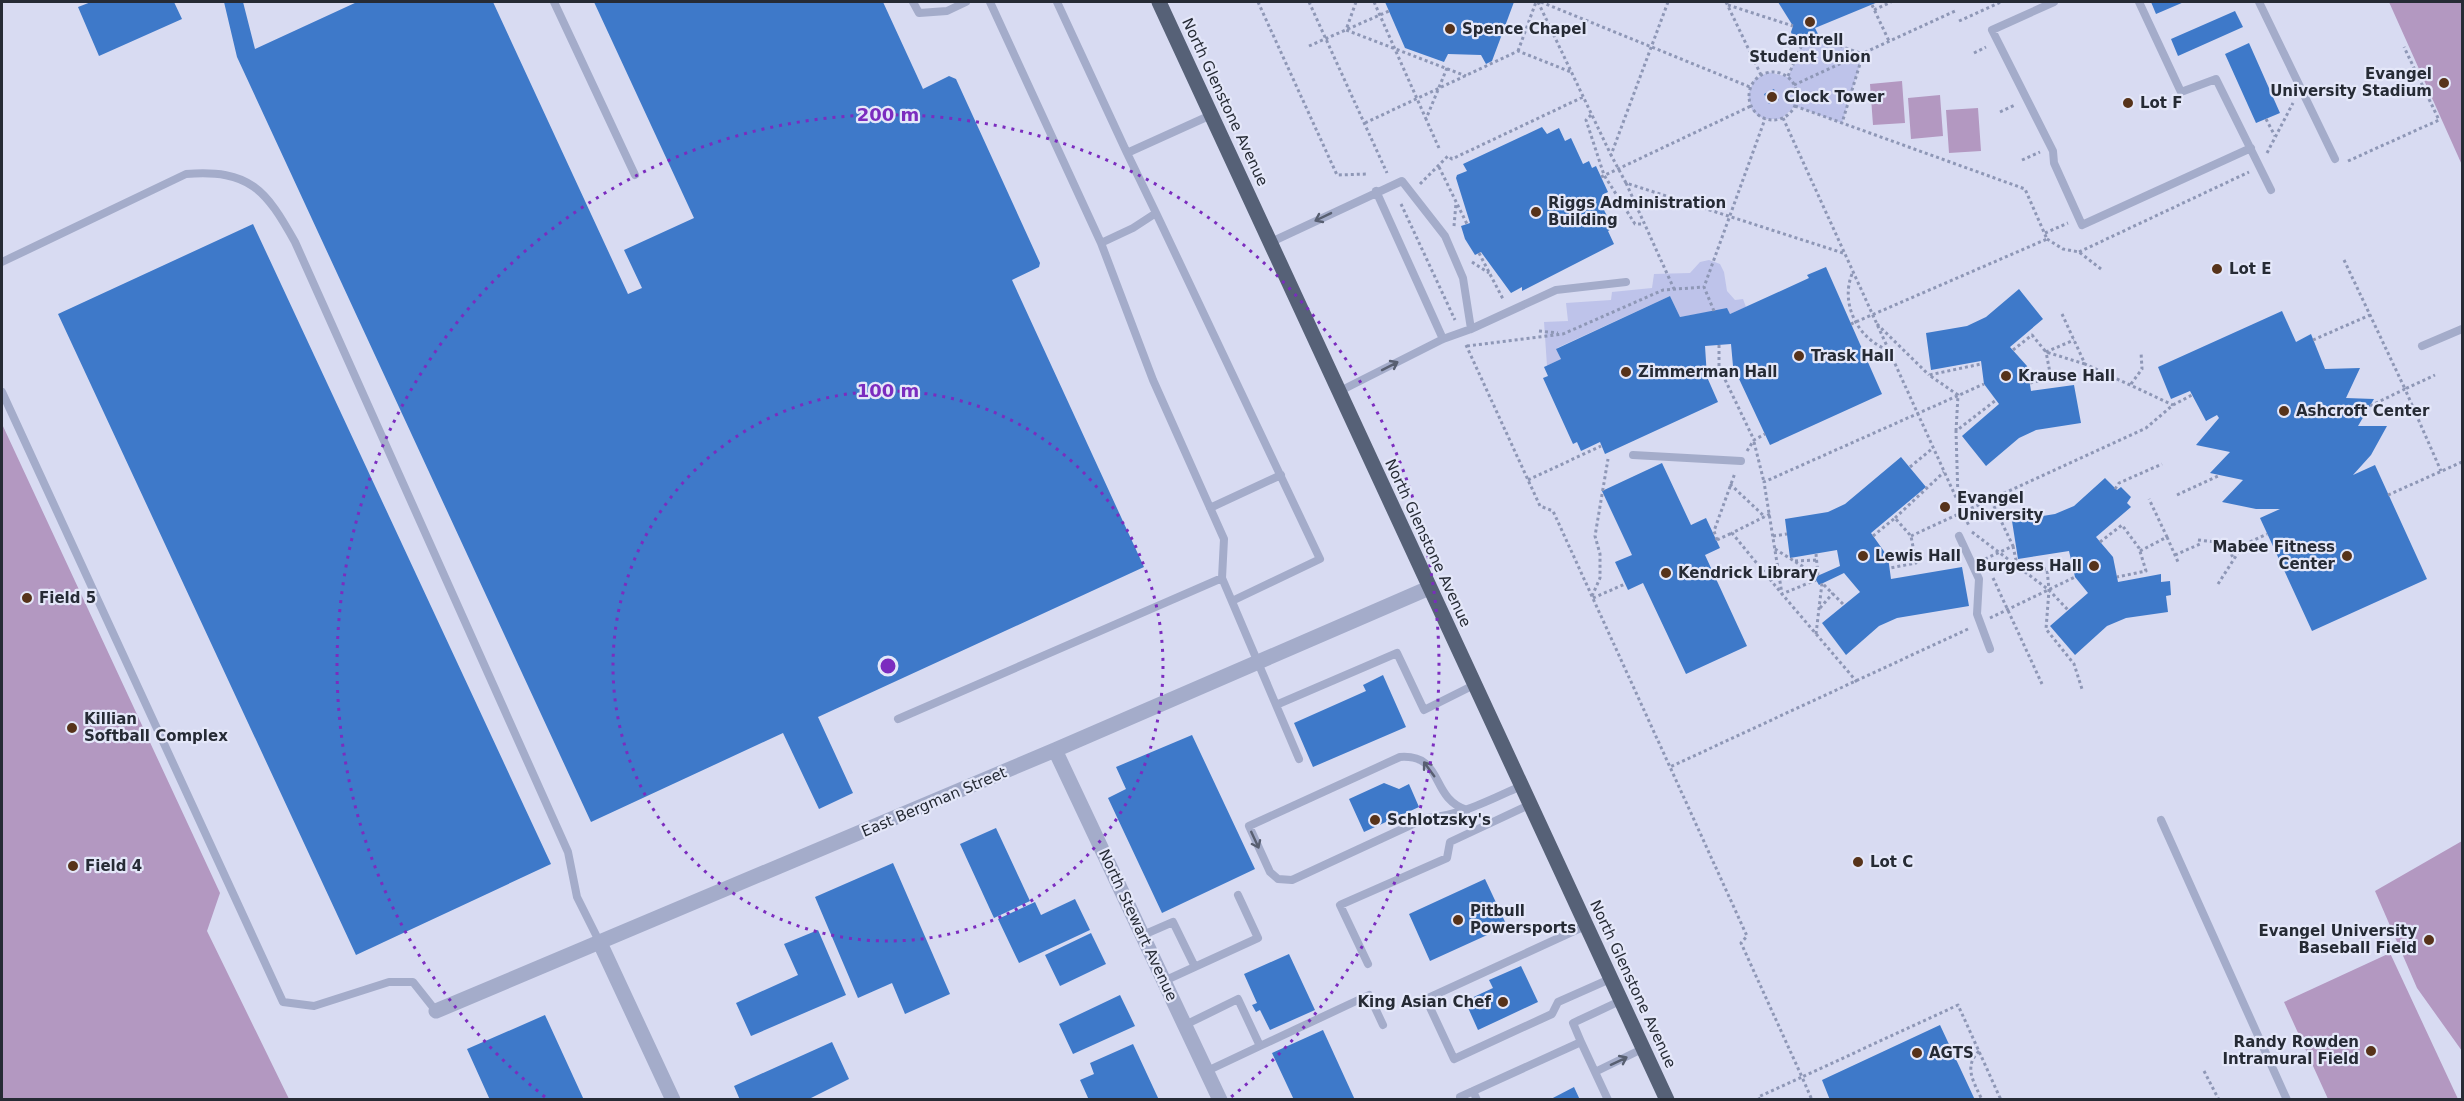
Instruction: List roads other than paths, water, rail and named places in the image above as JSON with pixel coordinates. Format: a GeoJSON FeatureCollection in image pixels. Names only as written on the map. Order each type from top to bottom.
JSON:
{"type":"FeatureCollection","features":[{"type":"Feature","properties":{"kind":"main road","name":"North Glenstone Avenue"},"geometry":{"type":"LineString","coordinates":[[1159,2],[1667,1100]]}},
{"type":"Feature","properties":{"kind":"street","name":"East Bergman Street"},"geometry":{"type":"LineString","coordinates":[[436,1011],[1055,750],[1429,588]]}},
{"type":"Feature","properties":{"kind":"street","name":"North Stewart Avenue"},"geometry":{"type":"LineString","coordinates":[[1055,750],[1220,1100]]}},
{"type":"Feature","properties":{"kind":"street"},"geometry":{"type":"LineString","coordinates":[[600,943],[673,1100]]}},
{"type":"Feature","properties":{"kind":"lane"},"geometry":{"type":"LineString","coordinates":[[554,2],[635,175]]}},
{"type":"Feature","properties":{"kind":"lane"},"geometry":{"type":"LineString","coordinates":[[913,2],[919,13],[947,11],[966,2]]}},
{"type":"Feature","properties":{"kind":"lane"},"geometry":{"type":"LineString","coordinates":[[990,2],[1101,243],[1153,380],[1224,539],[1222,578],[1299,759]]}},
{"type":"Feature","properties":{"kind":"lane"},"geometry":{"type":"LineString","coordinates":[[1057,2],[1320,559],[1232,601]]}},
{"type":"Feature","properties":{"kind":"lane"},"geometry":{"type":"LineString","coordinates":[[2054,2],[1992,30],[2051,147],[2054,163],[2082,225],[2251,148]]}},
{"type":"Feature","properties":{"kind":"lane"},"geometry":{"type":"LineString","coordinates":[[2139,2],[2181,92],[2216,79],[2271,190]]}},
{"type":"Feature","properties":{"kind":"lane"},"geometry":{"type":"LineString","coordinates":[[2259,2],[2337,162]]}},
{"type":"Feature","properties":{"kind":"lane"},"geometry":{"type":"LineString","coordinates":[[1127,153],[1211,115]]}},
{"type":"Feature","properties":{"kind":"lane"},"geometry":{"type":"LineString","coordinates":[[2,262],[186,174],[214,172],[242,179],[272,202],[295,242],[568,852],[577,897],[600,943]]}},
{"type":"Feature","properties":{"kind":"lane"},"geometry":{"type":"LineString","coordinates":[[1269,243],[1376,191],[1402,181],[1445,236],[1463,278],[1471,329]]}},
{"type":"Feature","properties":{"kind":"lane"},"geometry":{"type":"LineString","coordinates":[[1376,191],[1443,339]]}},
{"type":"Feature","properties":{"kind":"lane"},"geometry":{"type":"LineString","coordinates":[[1101,243],[1133,228],[1156,213]]}},
{"type":"Feature","properties":{"kind":"lane"},"geometry":{"type":"LineString","coordinates":[[1338,392],[1443,339],[1471,329],[1556,290],[1626,282]]}},
{"type":"Feature","properties":{"kind":"lane"},"geometry":{"type":"LineString","coordinates":[[2422,346],[2463,329]]}},
{"type":"Feature","properties":{"kind":"lane"},"geometry":{"type":"LineString","coordinates":[[2,392],[283,1002],[314,1006],[389,982],[413,982],[436,1011]]}},
{"type":"Feature","properties":{"kind":"lane"},"geometry":{"type":"LineString","coordinates":[[1633,455],[1741,461]]}},
{"type":"Feature","properties":{"kind":"lane"},"geometry":{"type":"LineString","coordinates":[[1210,508],[1281,475]]}},
{"type":"Feature","properties":{"kind":"lane"},"geometry":{"type":"LineString","coordinates":[[1959,536],[1979,579],[1977,614],[1990,649]]}},
{"type":"Feature","properties":{"kind":"lane"},"geometry":{"type":"LineString","coordinates":[[898,719],[1222,578]]}},
{"type":"Feature","properties":{"kind":"lane"},"geometry":{"type":"LineString","coordinates":[[1276,705],[1397,653],[1424,710],[1474,685]]}},
{"type":"Feature","properties":{"kind":"lane"},"geometry":{"type":"LineString","coordinates":[[1467,810],[1454,806],[1444,795],[1425,761],[1413,756],[1400,757],[1249,826],[1270,872],[1278,879],[1292,880],[1426,818],[1448,817],[1467,810],[1521,786]]}},
{"type":"Feature","properties":{"kind":"lane"},"geometry":{"type":"LineString","coordinates":[[1368,964],[1340,905],[1447,858],[1450,842],[1529,805]]}},
{"type":"Feature","properties":{"kind":"lane"},"geometry":{"type":"LineString","coordinates":[[2161,820],[2287,1100]]}},
{"type":"Feature","properties":{"kind":"lane"},"geometry":{"type":"LineString","coordinates":[[1164,981],[1258,938],[1238,895]]}},
{"type":"Feature","properties":{"kind":"lane"},"geometry":{"type":"LineString","coordinates":[[1143,935],[1173,921],[1195,967]]}},
{"type":"Feature","properties":{"kind":"lane"},"geometry":{"type":"LineString","coordinates":[[1586,926],[1426,999],[1454,1059],[1552,1014],[1558,1002],[1610,979]]}},
{"type":"Feature","properties":{"kind":"lane"},"geometry":{"type":"LineString","coordinates":[[1207,1071],[1369,995],[1383,1025]]}},
{"type":"Feature","properties":{"kind":"lane"},"geometry":{"type":"LineString","coordinates":[[1185,1025],[1238,999],[1260,1046]]}},
{"type":"Feature","properties":{"kind":"lane"},"geometry":{"type":"LineString","coordinates":[[1608,1100],[1573,1023],[1620,1001]]}},
{"type":"Feature","properties":{"kind":"lane"},"geometry":{"type":"LineString","coordinates":[[1461,1100],[1460,1097],[1475,1095],[1581,1042]]}},
{"type":"Feature","properties":{"kind":"lane"},"geometry":{"type":"LineString","coordinates":[[1595,1072],[1642,1049]]}},
{"type":"Feature","properties":{"kind":"place","name":"Cantrell Student Union"},"geometry":{"type":"Point","coordinates":[1810,22]}},
{"type":"Feature","properties":{"kind":"place","name":"Spence Chapel"},"geometry":{"type":"Point","coordinates":[1450,29]}},
{"type":"Feature","properties":{"kind":"place","name":"Evangel University Stadium"},"geometry":{"type":"Point","coordinates":[2444,83]}},
{"type":"Feature","properties":{"kind":"place","name":"Clock Tower"},"geometry":{"type":"Point","coordinates":[1772,97]}},
{"type":"Feature","properties":{"kind":"place","name":"Lot F"},"geometry":{"type":"Point","coordinates":[2128,103]}},
{"type":"Feature","properties":{"kind":"place","name":"Riggs Administration Building"},"geometry":{"type":"Point","coordinates":[1536,212]}},
{"type":"Feature","properties":{"kind":"place","name":"Lot E"},"geometry":{"type":"Point","coordinates":[2217,269]}},
{"type":"Feature","properties":{"kind":"place","name":"Trask Hall"},"geometry":{"type":"Point","coordinates":[1799,356]}},
{"type":"Feature","properties":{"kind":"place","name":"Zimmerman Hall"},"geometry":{"type":"Point","coordinates":[1626,372]}},
{"type":"Feature","properties":{"kind":"place","name":"Krause Hall"},"geometry":{"type":"Point","coordinates":[2006,376]}},
{"type":"Feature","properties":{"kind":"place","name":"Ashcroft Center"},"geometry":{"type":"Point","coordinates":[2284,411]}},
{"type":"Feature","properties":{"kind":"place","name":"Evangel University"},"geometry":{"type":"Point","coordinates":[1945,507]}},
{"type":"Feature","properties":{"kind":"place","name":"Lewis Hall"},"geometry":{"type":"Point","coordinates":[1863,556]}},
{"type":"Feature","properties":{"kind":"place","name":"Mabee Fitness Center"},"geometry":{"type":"Point","coordinates":[2347,556]}},
{"type":"Feature","properties":{"kind":"place","name":"Burgess Hall"},"geometry":{"type":"Point","coordinates":[2094,566]}},
{"type":"Feature","properties":{"kind":"place","name":"Kendrick Library"},"geometry":{"type":"Point","coordinates":[1666,573]}},
{"type":"Feature","properties":{"kind":"place","name":"Field 5"},"geometry":{"type":"Point","coordinates":[27,598]}},
{"type":"Feature","properties":{"kind":"place","name":"Killian Softball Complex"},"geometry":{"type":"Point","coordinates":[72,728]}},
{"type":"Feature","properties":{"kind":"place","name":"Schlotzsky's"},"geometry":{"type":"Point","coordinates":[1375,820]}},
{"type":"Feature","properties":{"kind":"place","name":"Lot C"},"geometry":{"type":"Point","coordinates":[1858,862]}},
{"type":"Feature","properties":{"kind":"place","name":"Field 4"},"geometry":{"type":"Point","coordinates":[73,866]}},
{"type":"Feature","properties":{"kind":"place","name":"Pitbull Powersports"},"geometry":{"type":"Point","coordinates":[1458,920]}},
{"type":"Feature","properties":{"kind":"place","name":"Evangel University Baseball Field"},"geometry":{"type":"Point","coordinates":[2429,940]}},
{"type":"Feature","properties":{"kind":"place","name":"King Asian Chef"},"geometry":{"type":"Point","coordinates":[1503,1002]}},
{"type":"Feature","properties":{"kind":"place","name":"Randy Rowden Intramural Field"},"geometry":{"type":"Point","coordinates":[2371,1051]}},
{"type":"Feature","properties":{"kind":"place","name":"AGTS"},"geometry":{"type":"Point","coordinates":[1917,1053]}}]}
